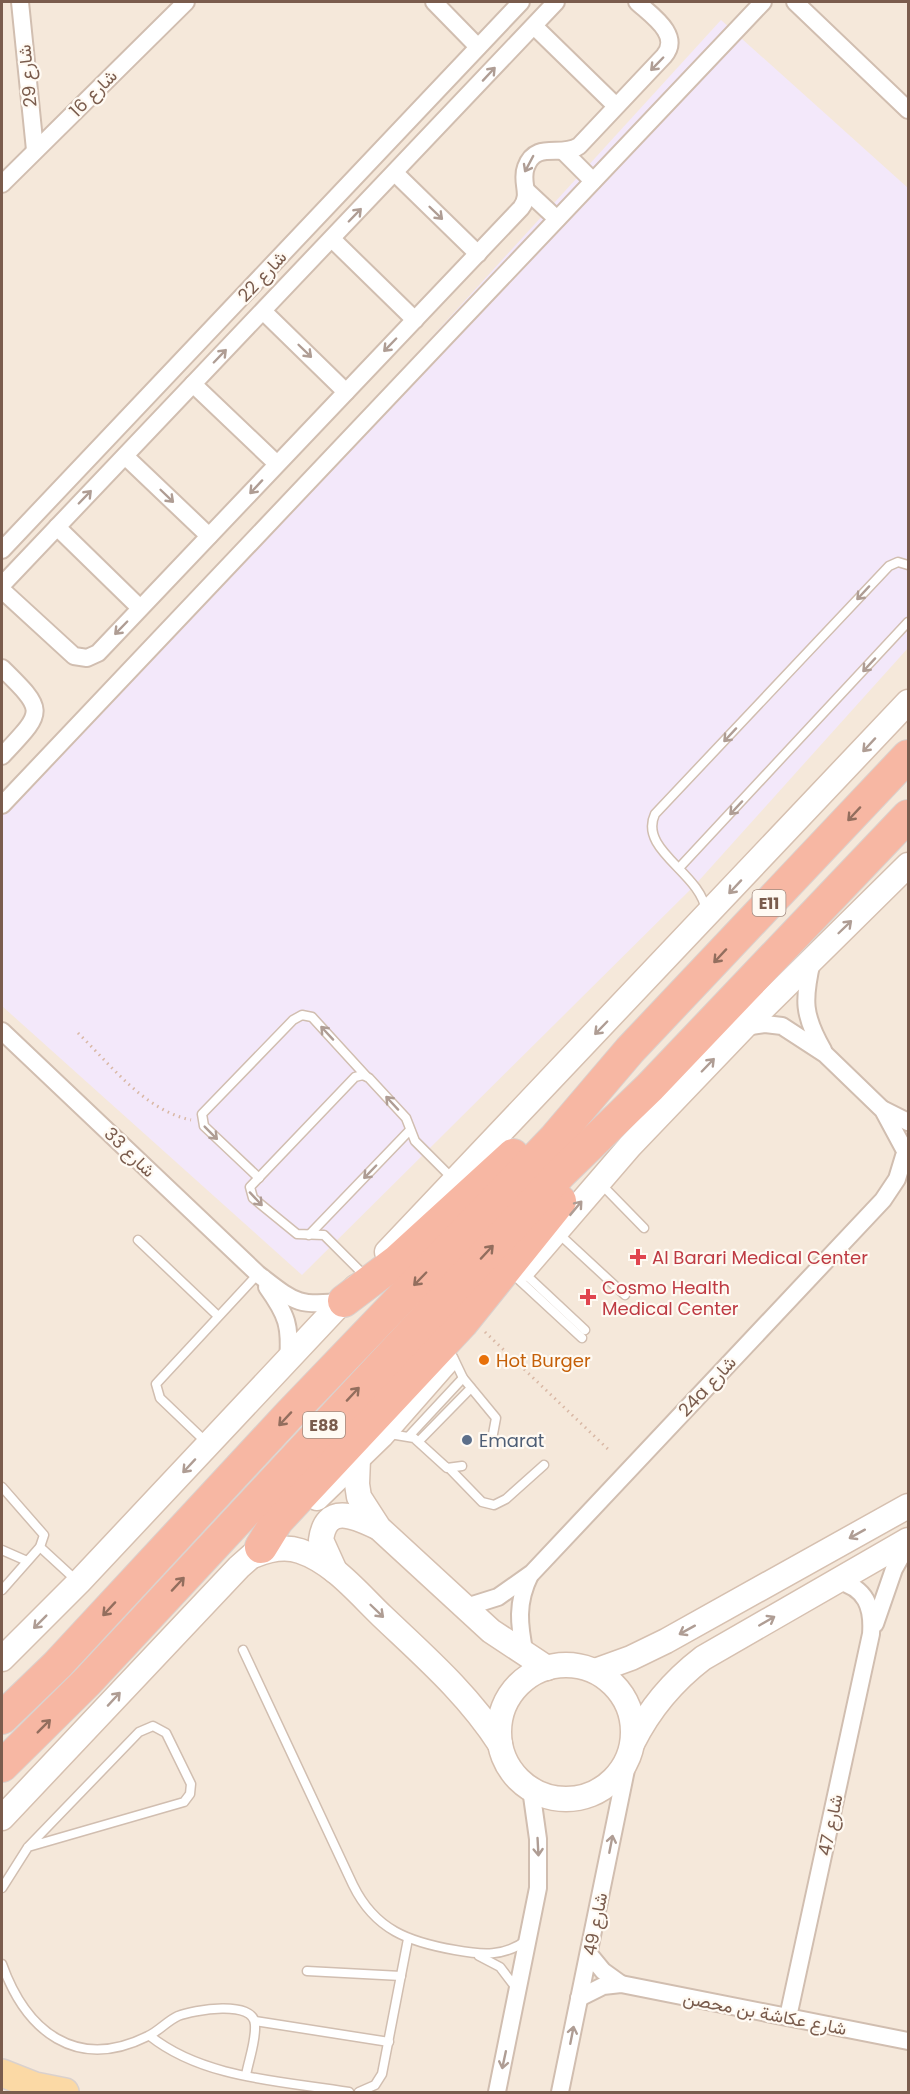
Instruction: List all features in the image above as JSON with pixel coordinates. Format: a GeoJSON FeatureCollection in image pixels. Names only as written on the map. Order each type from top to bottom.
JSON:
{"type":"FeatureCollection","features":[{"type":"Feature","properties":{"kind":"highway","name":"E11"},"geometry":{"type":"LineString","coordinates":[[630,1050],[909,756]]}},
{"type":"Feature","properties":{"kind":"highway","name":"E11"},"geometry":{"type":"LineString","coordinates":[[650,1087],[909,816]]}},
{"type":"Feature","properties":{"kind":"highway"},"geometry":{"type":"LineString","coordinates":[[344,1301],[398,1261],[434,1225],[630,1050]]}},
{"type":"Feature","properties":{"kind":"highway","name":"E88"},"geometry":{"type":"LineString","coordinates":[[2,1718],[57,1665],[289,1414],[555,1138],[630,1050]]}},
{"type":"Feature","properties":{"kind":"highway"},"geometry":{"type":"LineString","coordinates":[[256,1552],[278,1521],[462,1323],[650,1087]]}},
{"type":"Feature","properties":{"kind":"highway","name":"E88"},"geometry":{"type":"LineString","coordinates":[[2,1766],[87,1682],[561,1173],[650,1087]]}},
{"type":"Feature","properties":{"kind":"main road"},"geometry":{"type":"LineString","coordinates":[[2,2073],[35,2086],[65,2092]]}},
{"type":"Feature","properties":{"kind":"street","name":"شارع 29"},"geometry":{"type":"LineString","coordinates":[[20,2],[35,150]]}},
{"type":"Feature","properties":{"kind":"street","name":"شارع 16"},"geometry":{"type":"LineString","coordinates":[[2,184],[186,2]]}},
{"type":"Feature","properties":{"kind":"street"},"geometry":{"type":"LineString","coordinates":[[434,2],[478,47]]}},
{"type":"Feature","properties":{"kind":"street","name":"شارع 22"},"geometry":{"type":"LineString","coordinates":[[2,550],[522,2]]}},
{"type":"Feature","properties":{"kind":"street"},"geometry":{"type":"LineString","coordinates":[[556,2],[2,587],[69,653],[80,658],[98,653],[521,208],[527,191],[524,173],[534,155],[546,150],[563,151],[579,146],[664,56],[670,47],[667,31],[637,2]]}},
{"type":"Feature","properties":{"kind":"street"},"geometry":{"type":"LineString","coordinates":[[2,805],[763,2]]}},
{"type":"Feature","properties":{"kind":"street"},"geometry":{"type":"LineString","coordinates":[[795,2],[909,110]]}},
{"type":"Feature","properties":{"kind":"street"},"geometry":{"type":"LineString","coordinates":[[534,26],[616,106]]}},
{"type":"Feature","properties":{"kind":"street"},"geometry":{"type":"LineString","coordinates":[[563,151],[593,181]]}},
{"type":"Feature","properties":{"kind":"street"},"geometry":{"type":"LineString","coordinates":[[395,173],[478,254]]}},
{"type":"Feature","properties":{"kind":"street"},"geometry":{"type":"LineString","coordinates":[[527,191],[557,219]]}},
{"type":"Feature","properties":{"kind":"street"},"geometry":{"type":"LineString","coordinates":[[332,239],[415,320]]}},
{"type":"Feature","properties":{"kind":"street"},"geometry":{"type":"LineString","coordinates":[[263,311],[346,392]]}},
{"type":"Feature","properties":{"kind":"street"},"geometry":{"type":"LineString","coordinates":[[193,384],[278,464]]}},
{"type":"Feature","properties":{"kind":"street"},"geometry":{"type":"LineString","coordinates":[[125,456],[208,536]]}},
{"type":"Feature","properties":{"kind":"street"},"geometry":{"type":"LineString","coordinates":[[57,527],[140,608]]}},
{"type":"Feature","properties":{"kind":"street"},"geometry":{"type":"LineString","coordinates":[[2,668],[33,700],[36,712],[32,724],[2,756]]}},
{"type":"Feature","properties":{"kind":"street"},"geometry":{"type":"LineString","coordinates":[[2,1659],[79,1582],[344,1301],[454,1180],[705,919],[909,702]]}},
{"type":"Feature","properties":{"kind":"street"},"geometry":{"type":"LineString","coordinates":[[2,1818],[256,1552],[381,1436],[598,1182],[744,1027],[909,865]]}},
{"type":"Feature","properties":{"kind":"street"},"geometry":{"type":"LineString","coordinates":[[812,959],[805,1005],[810,1026],[825,1054]]}},
{"type":"Feature","properties":{"kind":"street"},"geometry":{"type":"LineString","coordinates":[[744,1027],[765,1024],[782,1026],[825,1054],[883,1110],[906,1152]]}},
{"type":"Feature","properties":{"kind":"street","name":"شارع 33"},"geometry":{"type":"LineString","coordinates":[[2,1031],[258,1274],[290,1298],[306,1304],[344,1301]]}},
{"type":"Feature","properties":{"kind":"street"},"geometry":{"type":"LineString","coordinates":[[883,1110],[909,1122]]}},
{"type":"Feature","properties":{"kind":"street","name":"24a شارع"},"geometry":{"type":"LineString","coordinates":[[464,1608],[498,1597],[532,1573],[883,1200],[897,1179],[906,1152]]}},
{"type":"Feature","properties":{"kind":"street","name":"24a شارع"},"geometry":{"type":"LineString","coordinates":[[883,1200],[909,1184]]}},
{"type":"Feature","properties":{"kind":"street","name":"شارع 33"},"geometry":{"type":"LineString","coordinates":[[258,1274],[287,1319],[290,1338],[288,1361]]}},
{"type":"Feature","properties":{"kind":"street"},"geometry":{"type":"LineString","coordinates":[[358,1458],[356,1471],[359,1497],[379,1528],[464,1608],[525,1655],[547,1668]]}},
{"type":"Feature","properties":{"kind":"street"},"geometry":{"type":"LineString","coordinates":[[595,1671],[631,1658],[666,1641],[909,1506]]}},
{"type":"Feature","properties":{"kind":"street"},"geometry":{"type":"LineString","coordinates":[[335,1571],[321,1540],[326,1524],[333,1518],[350,1515],[379,1528]]}},
{"type":"Feature","properties":{"kind":"street"},"geometry":{"type":"LineString","coordinates":[[256,1552],[292,1549],[309,1555],[335,1571],[454,1685],[479,1713],[500,1744],[509,1767],[531,1789],[565,1799],[582,1797],[598,1791],[612,1780],[655,1704],[686,1672],[723,1646],[909,1542]]}},
{"type":"Feature","properties":{"kind":"street","name":"شارع 47"},"geometry":{"type":"LineString","coordinates":[[788,2017],[872,1634],[894,1569],[909,1542]]}},
{"type":"Feature","properties":{"kind":"street","name":"24a شارع"},"geometry":{"type":"LineString","coordinates":[[525,1655],[519,1623],[519,1607],[532,1573]]}},
{"type":"Feature","properties":{"kind":"street","name":"شارع 47"},"geometry":{"type":"LineString","coordinates":[[838,1581],[856,1588],[868,1601],[873,1618],[872,1634]]}},
{"type":"Feature","properties":{"kind":"street"},"geometry":{"type":"LineString","coordinates":[[500,1744],[500,1720],[506,1703],[516,1687],[530,1675],[547,1668],[579,1666],[595,1671],[610,1681],[622,1695],[630,1711],[631,1749]]}},
{"type":"Feature","properties":{"kind":"street","name":"شارع 49"},"geometry":{"type":"LineString","coordinates":[[560,2092],[631,1749]]}},
{"type":"Feature","properties":{"kind":"street"},"geometry":{"type":"LineString","coordinates":[[497,2092],[536,1905],[539,1864],[531,1789]]}},
{"type":"Feature","properties":{"kind":"street","name":"شارع عكاشة بن محصن"},"geometry":{"type":"LineString","coordinates":[[589,1954],[603,1971],[621,1984]]}},
{"type":"Feature","properties":{"kind":"street","name":"شارع عكاشة بن محصن"},"geometry":{"type":"LineString","coordinates":[[579,1998],[595,1989],[621,1984],[909,2041]]}},
{"type":"Feature","properties":{"kind":"lane"},"geometry":{"type":"LineString","coordinates":[[705,919],[700,892],[652,836],[651,821],[655,814],[888,566],[898,562],[909,565]]}},
{"type":"Feature","properties":{"kind":"lane"},"geometry":{"type":"LineString","coordinates":[[679,868],[909,622]]}},
{"type":"Feature","properties":{"kind":"lane"},"geometry":{"type":"LineString","coordinates":[[259,1178],[202,1122],[205,1111],[293,1020],[302,1015],[312,1017],[405,1118],[415,1141],[454,1180]]}},
{"type":"Feature","properties":{"kind":"lane"},"geometry":{"type":"LineString","coordinates":[[365,1276],[329,1238],[319,1234],[308,1236],[293,1231],[250,1195],[250,1187],[356,1077],[366,1076]]}},
{"type":"Feature","properties":{"kind":"lane"},"geometry":{"type":"LineString","coordinates":[[308,1236],[410,1130]]}},
{"type":"Feature","properties":{"kind":"lane"},"geometry":{"type":"LineString","coordinates":[[598,1182],[644,1228]]}},
{"type":"Feature","properties":{"kind":"lane"},"geometry":{"type":"LineString","coordinates":[[556,1231],[625,1295]]}},
{"type":"Feature","properties":{"kind":"lane"},"geometry":{"type":"LineString","coordinates":[[138,1240],[218,1316]]}},
{"type":"Feature","properties":{"kind":"lane"},"geometry":{"type":"LineString","coordinates":[[208,1445],[160,1398],[155,1389],[158,1379],[258,1274]]}},
{"type":"Feature","properties":{"kind":"lane"},"geometry":{"type":"LineString","coordinates":[[520,1275],[584,1334]]}},
{"type":"Feature","properties":{"kind":"lane"},"geometry":{"type":"LineString","coordinates":[[452,1354],[463,1378],[496,1418],[493,1434]]}},
{"type":"Feature","properties":{"kind":"lane"},"geometry":{"type":"LineString","coordinates":[[409,1436],[463,1378]]}},
{"type":"Feature","properties":{"kind":"lane"},"geometry":{"type":"LineString","coordinates":[[419,1441],[471,1388]]}},
{"type":"Feature","properties":{"kind":"lane"},"geometry":{"type":"LineString","coordinates":[[381,1436],[390,1434],[409,1436],[419,1441],[482,1502],[494,1505],[506,1499],[544,1465]]}},
{"type":"Feature","properties":{"kind":"lane"},"geometry":{"type":"LineString","coordinates":[[450,1469],[462,1466]]}},
{"type":"Feature","properties":{"kind":"lane"},"geometry":{"type":"LineString","coordinates":[[2,1487],[43,1531],[44,1539],[40,1547],[2,1590]]}},
{"type":"Feature","properties":{"kind":"lane"},"geometry":{"type":"LineString","coordinates":[[40,1547],[79,1582]]}},
{"type":"Feature","properties":{"kind":"lane"},"geometry":{"type":"LineString","coordinates":[[2,1550],[27,1561]]}},
{"type":"Feature","properties":{"kind":"lane"},"geometry":{"type":"LineString","coordinates":[[243,1650],[358,1895],[379,1920],[408,1939],[473,1953],[503,1953],[529,1938]]}},
{"type":"Feature","properties":{"kind":"lane"},"geometry":{"type":"LineString","coordinates":[[2,1888],[28,1847],[143,1729],[158,1727],[166,1733],[191,1784],[190,1794],[184,1802],[28,1847]]}},
{"type":"Feature","properties":{"kind":"lane"},"geometry":{"type":"LineString","coordinates":[[359,2092],[370,2089],[379,2080],[389,2042],[408,1939]]}},
{"type":"Feature","properties":{"kind":"lane"},"geometry":{"type":"LineString","coordinates":[[473,1953],[500,1967],[518,1991]]}},
{"type":"Feature","properties":{"kind":"lane"},"geometry":{"type":"LineString","coordinates":[[2,1964],[11,1988],[37,2025],[56,2039],[78,2048],[113,2049],[150,2036],[168,2021],[199,2011],[242,2009],[255,2021],[389,2042]]}},
{"type":"Feature","properties":{"kind":"lane"},"geometry":{"type":"LineString","coordinates":[[307,1971],[401,1976]]}},
{"type":"Feature","properties":{"kind":"lane"},"geometry":{"type":"LineString","coordinates":[[246,2075],[255,2021]]}},
{"type":"Feature","properties":{"kind":"lane"},"geometry":{"type":"LineString","coordinates":[[150,2036],[189,2061],[246,2075],[349,2092]]}},
{"type":"Feature","properties":{"kind":"path"},"geometry":{"type":"LineString","coordinates":[[78,1033],[150,1102],[175,1115],[202,1122]]}},
{"type":"Feature","properties":{"kind":"path"},"geometry":{"type":"LineString","coordinates":[[477,1325],[611,1452]]}},
{"type":"Feature","properties":{"kind":"shaded area"},"geometry":{"type":"Polygon","coordinates":[[[2,2],[908,2],[908,2092],[2,2092],[2,2]]]}},
{"type":"Feature","properties":{"kind":"shaded area"},"geometry":{"type":"Polygon","coordinates":[[[721,20],[908,188],[908,648],[695,885],[302,1275],[2,1006],[2,808],[721,20]]]}},
{"type":"Feature","properties":{"kind":"place","name":"Al Barari Medical Center"},"geometry":{"type":"Point","coordinates":[638,1257]}},
{"type":"Feature","properties":{"kind":"place","name":"Cosmo Health Medical Center"},"geometry":{"type":"Point","coordinates":[588,1297]}},
{"type":"Feature","properties":{"kind":"place","name":"Hot Burger"},"geometry":{"type":"Point","coordinates":[484,1360]}},
{"type":"Feature","properties":{"kind":"place","name":"Emarat"},"geometry":{"type":"Point","coordinates":[467,1440]}}]}
